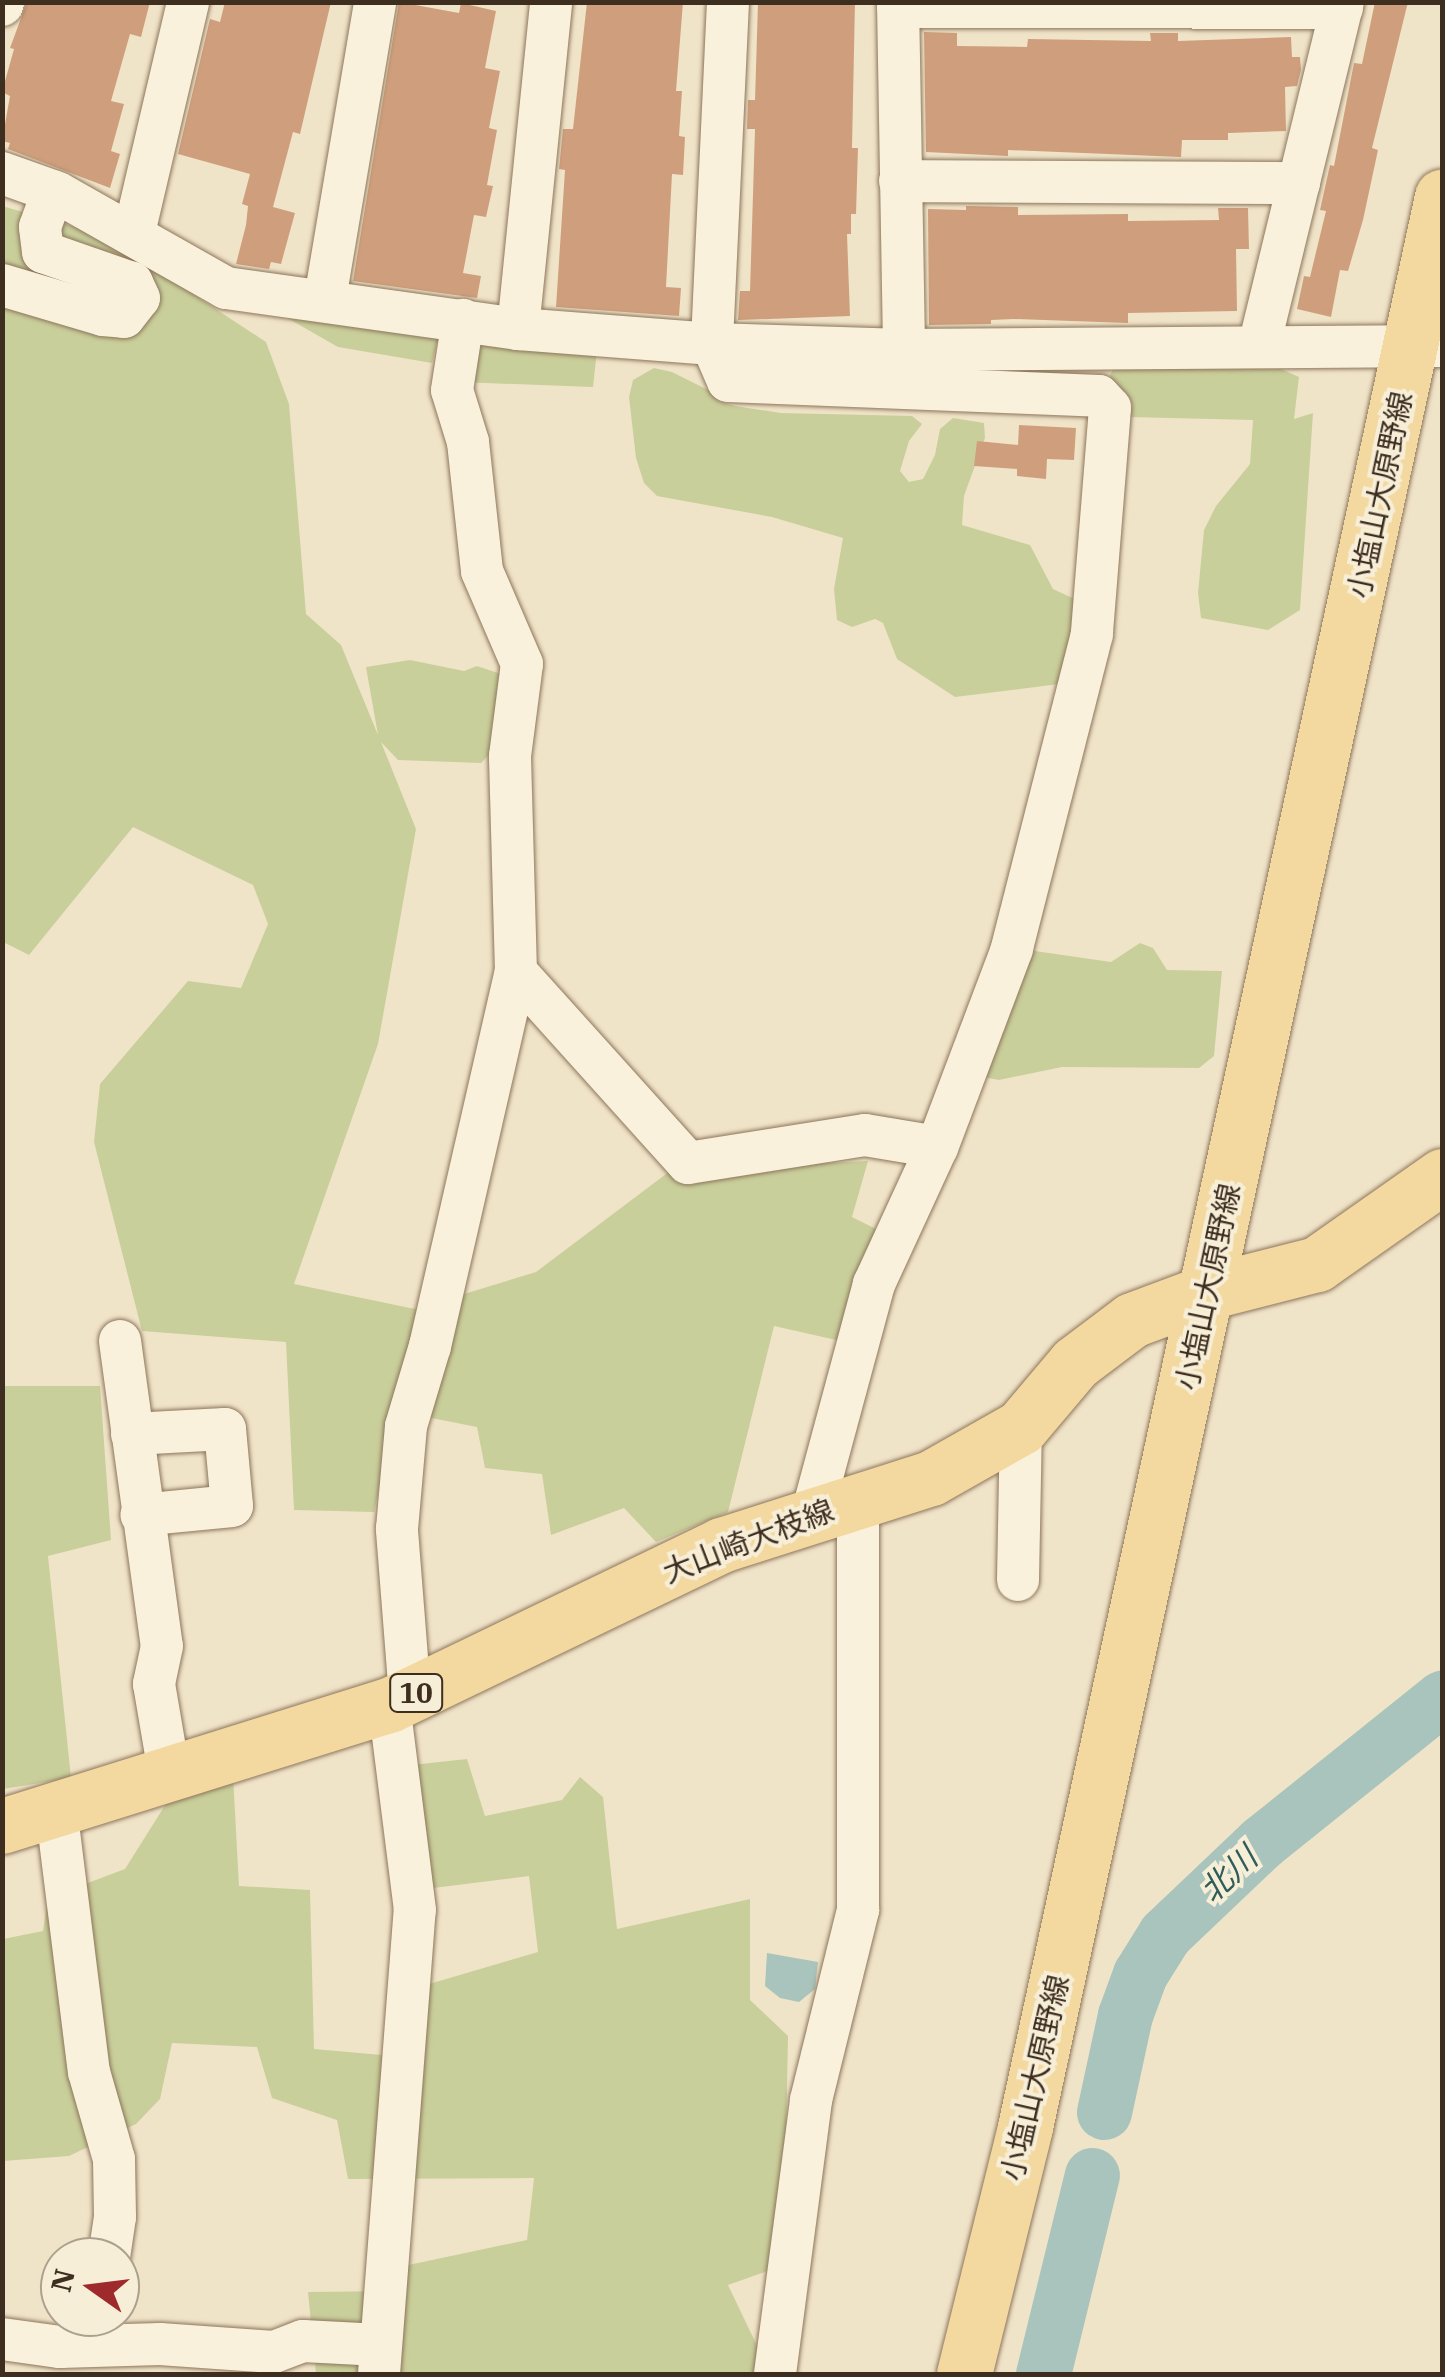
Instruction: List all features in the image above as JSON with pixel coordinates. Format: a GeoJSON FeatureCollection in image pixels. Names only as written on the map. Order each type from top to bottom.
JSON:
{"type":"FeatureCollection","features":[{"type":"Feature","properties":{"kind":"main road","name":"小塩山大原野線"},"geometry":{"type":"LineString","coordinates":[[964,2374],[1025,2128],[1207,1292],[1427,347],[1442,197]]}},
{"type":"Feature","properties":{"kind":"main road","name":"大山崎大枝線"},"geometry":{"type":"LineString","coordinates":[[2,1826],[400,1700],[721,1545],[931,1478],[1021,1427],[1075,1363],[1132,1320],[1207,1292],[1317,1264],[1442,1176]]}},
{"type":"Feature","properties":{"kind":"street"},"geometry":{"type":"LineString","coordinates":[[134,233],[188,2]]}},
{"type":"Feature","properties":{"kind":"street"},"geometry":{"type":"LineString","coordinates":[[325,299],[376,2]]}},
{"type":"Feature","properties":{"kind":"street"},"geometry":{"type":"LineString","coordinates":[[518,329],[551,2]]}},
{"type":"Feature","properties":{"kind":"street"},"geometry":{"type":"LineString","coordinates":[[728,2],[712,344],[728,381],[1099,396],[1110,408],[1092,634],[1012,949],[937,1147],[874,1284],[834,1508],[858,1910],[811,2100],[775,2374]]}},
{"type":"Feature","properties":{"kind":"street"},"geometry":{"type":"LineString","coordinates":[[904,350],[898,5],[1342,5],[1259,346]]}},
{"type":"Feature","properties":{"kind":"street"},"geometry":{"type":"LineString","coordinates":[[2,173],[53,191],[226,288],[518,329],[712,344],[904,350],[1427,347]]}},
{"type":"Feature","properties":{"kind":"street"},"geometry":{"type":"LineString","coordinates":[[900,180],[1299,183]]}},
{"type":"Feature","properties":{"kind":"street"},"geometry":{"type":"LineString","coordinates":[[2,284],[103,315],[124,317],[139,298],[132,283],[43,252],[40,227],[53,191]]}},
{"type":"Feature","properties":{"kind":"street"},"geometry":{"type":"LineString","coordinates":[[2,2339],[60,2347],[160,2344],[274,2352],[304,2342],[379,2360],[415,1910],[400,1700],[397,1529],[406,1426],[430,1346],[516,972],[510,756],[522,664],[482,572],[468,442],[452,390],[463,320]]}},
{"type":"Feature","properties":{"kind":"street"},"geometry":{"type":"LineString","coordinates":[[516,972],[688,1163],[865,1135],[937,1147]]}},
{"type":"Feature","properties":{"kind":"street"},"geometry":{"type":"LineString","coordinates":[[120,1341],[162,1646],[154,1684],[169,1772]]}},
{"type":"Feature","properties":{"kind":"street"},"geometry":{"type":"LineString","coordinates":[[1018,1580],[1021,1427]]}},
{"type":"Feature","properties":{"kind":"street"},"geometry":{"type":"LineString","coordinates":[[132,1434],[225,1429],[232,1506],[141,1515]]}},
{"type":"Feature","properties":{"kind":"street"},"geometry":{"type":"LineString","coordinates":[[56,1808],[89,2072],[114,2159],[112,2237]]}},
{"type":"Feature","properties":{"kind":"green space"},"geometry":{"type":"Polygon","coordinates":[[[2,206],[103,235],[266,342],[289,404],[306,614],[341,645],[378,735],[366,667],[410,660],[464,671],[477,666],[504,675],[503,740],[481,763],[398,760],[381,742],[416,829],[378,1044],[294,1284],[415,1309],[536,1272],[670,1171],[868,1161],[852,1217],[880,1231],[845,1342],[774,1326],[728,1512],[656,1542],[624,1508],[551,1535],[542,1474],[485,1468],[477,1427],[396,1411],[374,1512],[294,1510],[286,1342],[142,1331],[94,1142],[100,1084],[188,981],[241,988],[268,924],[253,885],[133,827],[29,955],[3,942],[2,206]]]}},
{"type":"Feature","properties":{"kind":"green space"},"geometry":{"type":"Polygon","coordinates":[[[238,290],[442,323],[432,363],[338,347],[238,290]]]}},
{"type":"Feature","properties":{"kind":"green space"},"geometry":{"type":"Polygon","coordinates":[[[469,326],[598,341],[593,387],[459,382],[469,326]]]}},
{"type":"Feature","properties":{"kind":"green space"},"geometry":{"type":"Polygon","coordinates":[[[1115,366],[1281,369],[1299,377],[1294,419],[1313,413],[1300,610],[1268,630],[1201,618],[1198,593],[1204,530],[1216,506],[1250,464],[1253,420],[1129,417],[1117,399],[1110,375],[1115,366]]]}},
{"type":"Feature","properties":{"kind":"green space"},"geometry":{"type":"Polygon","coordinates":[[[654,368],[672,372],[710,391],[718,401],[735,406],[781,413],[912,416],[922,424],[909,441],[900,471],[909,482],[923,479],[935,455],[940,429],[953,418],[984,423],[985,438],[964,496],[962,525],[1030,545],[1053,589],[1081,602],[1059,684],[955,697],[897,659],[883,623],[875,619],[852,627],[837,620],[834,589],[843,538],[772,517],[657,496],[644,483],[636,458],[629,397],[633,380],[654,368]]]}},
{"type":"Feature","properties":{"kind":"green space"},"geometry":{"type":"Polygon","coordinates":[[[1140,943],[1153,948],[1167,970],[1222,971],[1214,1056],[1199,1068],[1062,1067],[999,1080],[978,1076],[1028,950],[1111,962],[1140,943]]]}},
{"type":"Feature","properties":{"kind":"green space"},"geometry":{"type":"Polygon","coordinates":[[[3,1386],[100,1386],[111,1540],[48,1556],[71,1778],[3,1789],[3,1386]]]}},
{"type":"Feature","properties":{"kind":"green space"},"geometry":{"type":"Polygon","coordinates":[[[467,1759],[485,1816],[562,1800],[580,1777],[603,1797],[617,1929],[750,1899],[750,2000],[788,2036],[785,2193],[773,2269],[728,2285],[762,2356],[758,2374],[316,2374],[308,2292],[397,2291],[399,2267],[527,2240],[534,2178],[348,2179],[337,2120],[272,2098],[257,2047],[172,2043],[160,2099],[136,2124],[69,2156],[3,2161],[3,1939],[43,1931],[48,1898],[125,1869],[174,1791],[233,1775],[239,1886],[310,1890],[314,2049],[416,2058],[429,1984],[538,1952],[529,1876],[433,1888],[412,1765],[467,1759]]]}},
{"type":"Feature","properties":{"kind":"water"},"geometry":{"type":"Polygon","coordinates":[[[767,1953],[818,1962],[815,1989],[799,2002],[780,1998],[765,1986],[767,1953]]]}},
{"type":"Feature","properties":{"kind":"building"},"geometry":{"type":"Polygon","coordinates":[[[27,2],[150,2],[141,37],[130,34],[111,101],[124,104],[111,151],[120,154],[110,188],[8,149],[10,143],[2,141],[10,96],[2,92],[14,49],[10,48],[27,2]]]}},
{"type":"Feature","properties":{"kind":"building"},"geometry":{"type":"Polygon","coordinates":[[[225,2],[331,2],[300,134],[293,132],[273,207],[295,213],[281,264],[271,262],[269,269],[236,264],[246,225],[248,206],[242,204],[250,174],[178,154],[210,19],[220,22],[225,2]]]}},
{"type":"Feature","properties":{"kind":"building"},"geometry":{"type":"Polygon","coordinates":[[[399,2],[459,13],[461,3],[496,11],[485,68],[500,71],[489,128],[497,130],[487,185],[493,186],[486,217],[474,215],[463,273],[481,276],[477,298],[353,281],[399,2]]]}},
{"type":"Feature","properties":{"kind":"building"},"geometry":{"type":"Polygon","coordinates":[[[587,2],[683,2],[676,91],[682,91],[679,136],[685,137],[683,175],[672,174],[666,287],[681,288],[679,316],[556,307],[565,170],[559,169],[563,129],[573,129],[587,2]]]}},
{"type":"Feature","properties":{"kind":"building"},"geometry":{"type":"Polygon","coordinates":[[[758,2],[855,2],[852,148],[858,148],[856,214],[851,214],[851,234],[847,234],[850,316],[738,320],[740,291],[750,291],[755,129],[747,129],[748,100],[755,100],[758,2]]]}},
{"type":"Feature","properties":{"kind":"building"},"geometry":{"type":"Polygon","coordinates":[[[1375,2],[1408,2],[1372,148],[1378,150],[1363,220],[1348,271],[1340,270],[1331,317],[1297,309],[1304,276],[1310,277],[1326,211],[1320,210],[1330,165],[1334,166],[1354,63],[1362,64],[1375,2]]]}},
{"type":"Feature","properties":{"kind":"building"},"geometry":{"type":"Polygon","coordinates":[[[924,32],[957,33],[957,46],[1027,47],[1028,39],[1151,41],[1150,33],[1178,33],[1178,41],[1291,37],[1292,57],[1300,57],[1301,70],[1297,86],[1285,87],[1286,131],[1228,133],[1228,140],[1182,140],[1181,157],[1008,150],[1008,156],[926,152],[924,32]]]}},
{"type":"Feature","properties":{"kind":"building"},"geometry":{"type":"Polygon","coordinates":[[[966,206],[1018,207],[1018,215],[1128,214],[1128,221],[1219,220],[1218,208],[1248,208],[1249,249],[1236,249],[1237,311],[1128,313],[1128,323],[1014,319],[991,320],[991,324],[929,325],[928,209],[966,210],[966,206]]]}},
{"type":"Feature","properties":{"kind":"building"},"geometry":{"type":"Polygon","coordinates":[[[1019,425],[1076,428],[1074,460],[1047,459],[1046,479],[1017,476],[1017,469],[974,466],[977,441],[1018,445],[1019,425]]]}},
{"type":"Feature","properties":{"kind":"waterway","name":"北川"},"geometry":{"type":"LineString","coordinates":[[1104,2112],[1125,2015],[1140,1974],[1165,1934],[1262,1842],[1442,1698]]}},
{"type":"Feature","properties":{"kind":"waterway","name":"北川"},"geometry":{"type":"LineString","coordinates":[[1043,2374],[1092,2175]]}}]}
